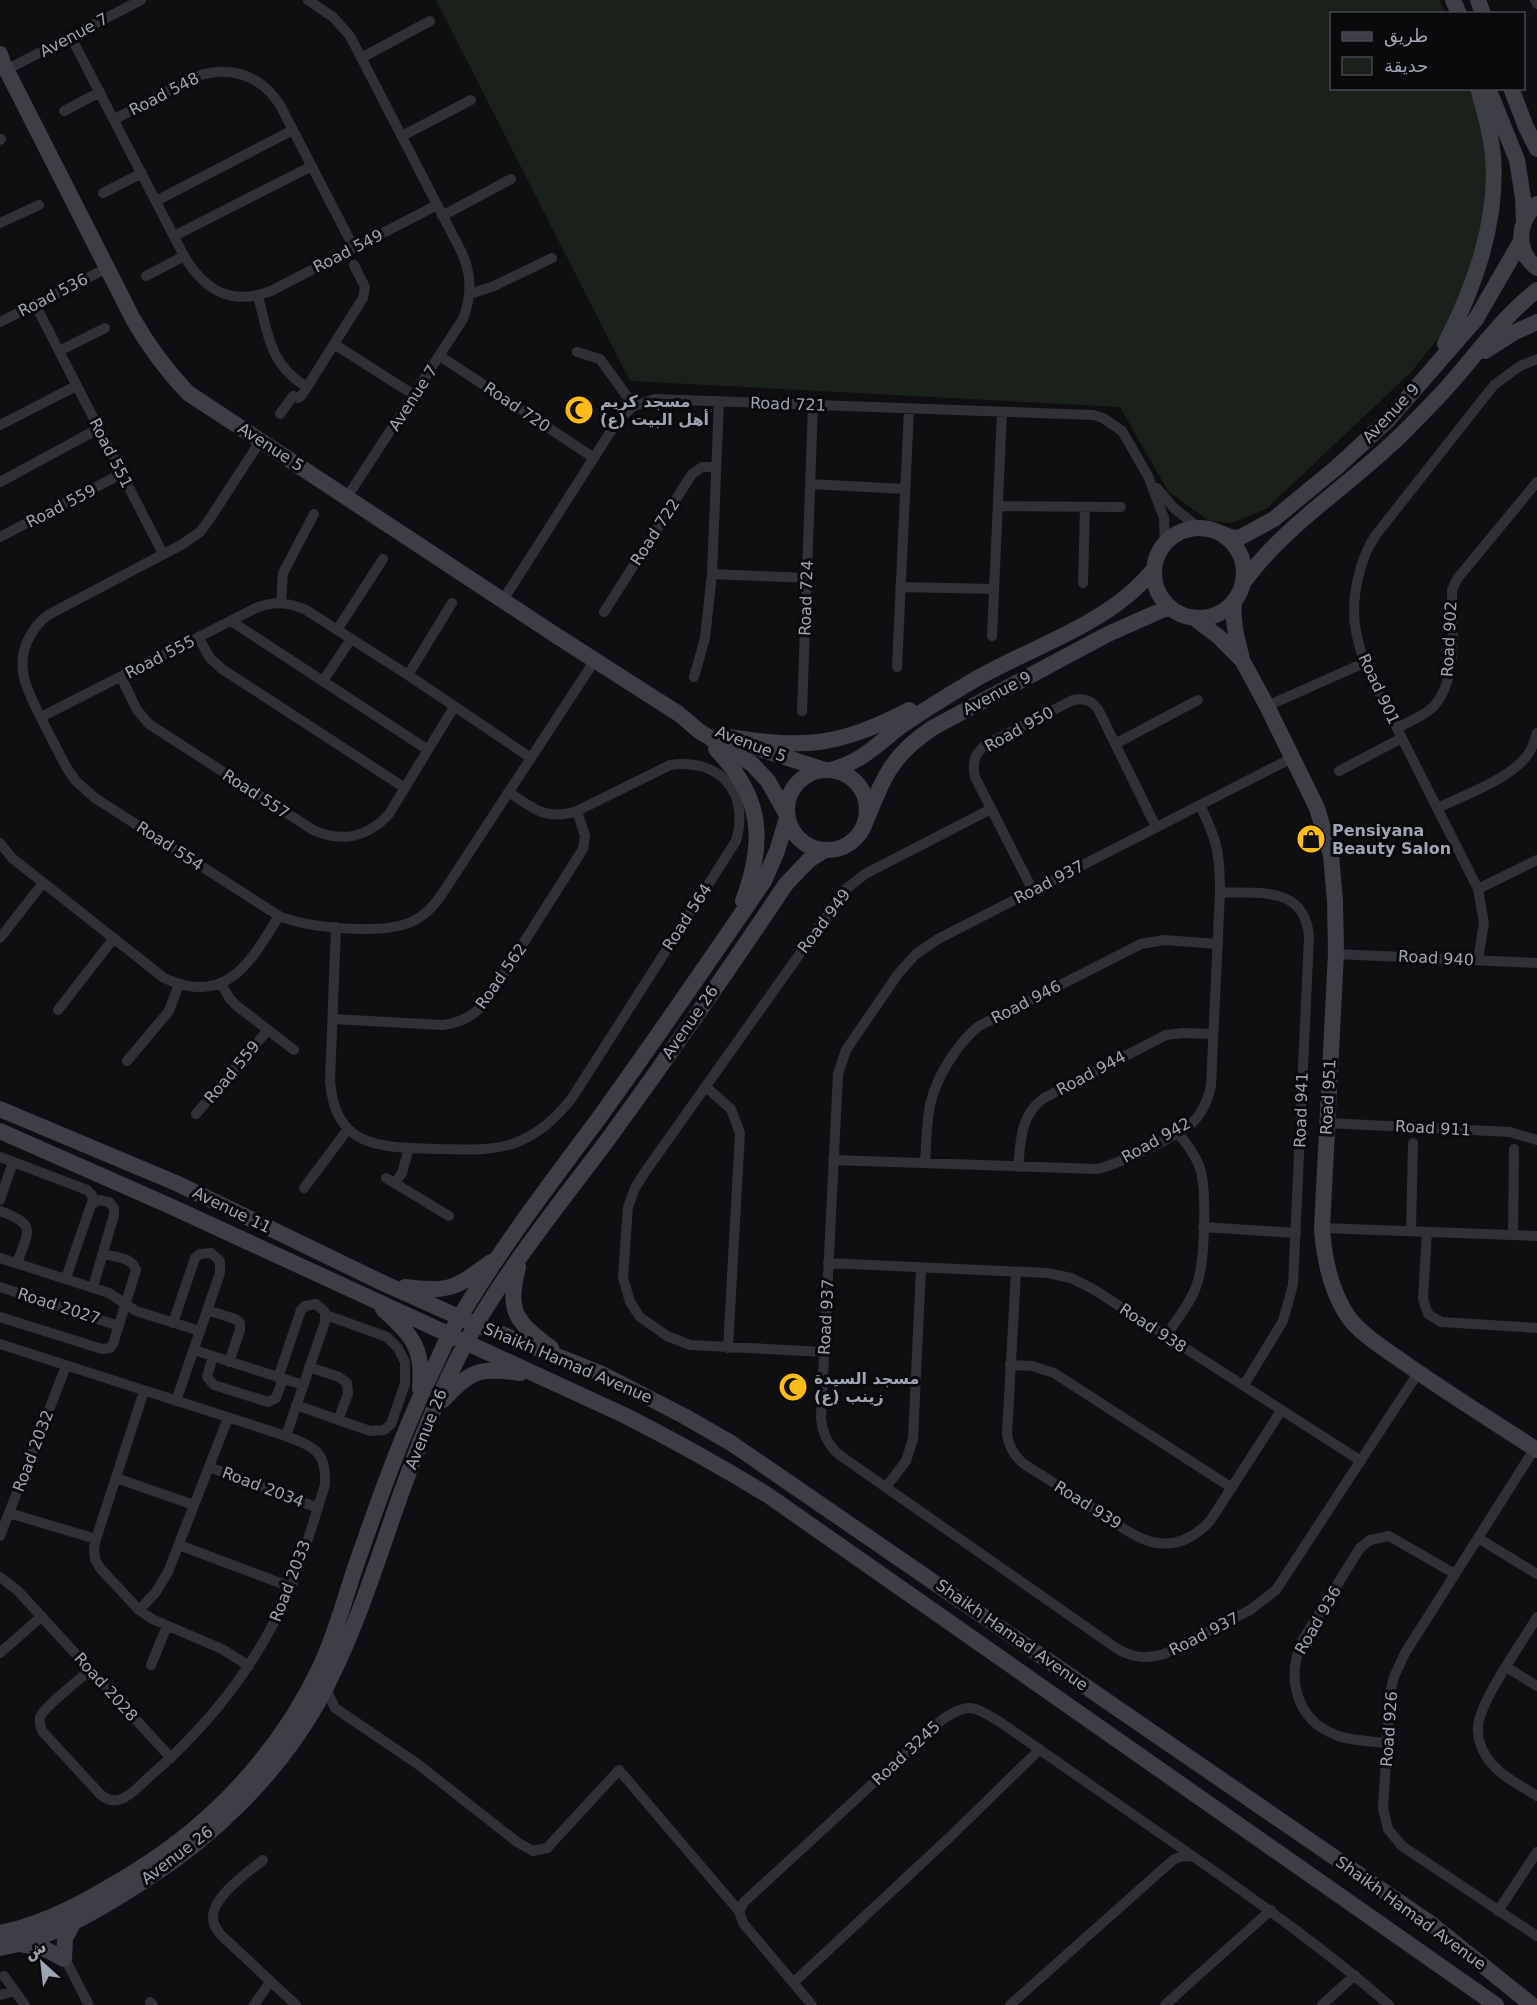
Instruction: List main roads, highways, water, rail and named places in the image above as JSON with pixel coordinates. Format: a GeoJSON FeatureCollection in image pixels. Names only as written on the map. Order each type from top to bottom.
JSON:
{"type":"FeatureCollection","features":[{"type":"Feature","properties":{"kind":"main road","name":"Avenue 5"},"geometry":{"type":"LineString","coordinates":[[0,54],[6,70],[150,349],[188,393],[679,714],[699,731],[761,771],[787,816]]}},
{"type":"Feature","properties":{"kind":"main road"},"geometry":{"type":"LineString","coordinates":[[1433,367],[1460,315],[1478,272],[1488,228],[1493,192],[1493,154],[1479,90]]}},
{"type":"Feature","properties":{"kind":"main road"},"geometry":{"type":"LineString","coordinates":[[1489,90],[1516,159],[1523,198],[1524,222],[1521,241],[1525,254],[1537,268]]}},
{"type":"Feature","properties":{"kind":"main road"},"geometry":{"type":"LineString","coordinates":[[1512,90],[1537,149]]}},
{"type":"Feature","properties":{"kind":"main road"},"geometry":{"type":"LineString","coordinates":[[1521,90],[1537,124]]}},
{"type":"Feature","properties":{"kind":"main road"},"geometry":{"type":"LineString","coordinates":[[1524,222],[1537,204]]}},
{"type":"Feature","properties":{"kind":"main road","name":"Avenue 9"},"geometry":{"type":"LineString","coordinates":[[1220,533],[1233,538],[1241,537],[1274,519],[1388,420],[1476,319],[1521,241]]}},
{"type":"Feature","properties":{"kind":"main road","name":"Avenue 9"},"geometry":{"type":"LineString","coordinates":[[1243,583],[1268,551],[1403,434],[1489,336],[1537,290]]}},
{"type":"Feature","properties":{"kind":"main road"},"geometry":{"type":"LineString","coordinates":[[1466,364],[1513,333],[1537,322]]}},
{"type":"Feature","properties":{"kind":"main road"},"geometry":{"type":"LineString","coordinates":[[1199,528],[1220,533],[1237,549],[1244,571],[1243,583],[1234,601],[1216,615],[1194,618],[1169,607],[1157,590],[1154,569],[1165,544],[1180,532],[1199,528]]}},
{"type":"Feature","properties":{"kind":"main road","name":"Avenue 9"},"geometry":{"type":"LineString","coordinates":[[828,770],[854,762],[867,755],[898,729],[970,682],[1115,607],[1143,583],[1154,569]]}},
{"type":"Feature","properties":{"kind":"main road","name":"Road 951"},"geometry":{"type":"LineString","coordinates":[[1234,601],[1235,631],[1242,660],[1317,808],[1331,855],[1336,954],[1322,1228],[1323,1253],[1333,1286],[1348,1317],[1378,1344],[1418,1373],[1536,1449]]}},
{"type":"Feature","properties":{"kind":"main road","name":"Avenue 9"},"geometry":{"type":"LineString","coordinates":[[865,823],[885,773],[915,739],[1108,634],[1144,616],[1169,607]]}},
{"type":"Feature","properties":{"kind":"main road","name":"Road 951"},"geometry":{"type":"LineString","coordinates":[[1194,618],[1219,637],[1242,660]]}},
{"type":"Feature","properties":{"kind":"main road"},"geometry":{"type":"LineString","coordinates":[[729,737],[795,745],[839,739],[872,728],[970,682]]}},
{"type":"Feature","properties":{"kind":"main road","name":"Avenue 5"},"geometry":{"type":"LineString","coordinates":[[679,714],[762,750],[828,770]]}},
{"type":"Feature","properties":{"kind":"main road"},"geometry":{"type":"LineString","coordinates":[[699,731],[731,764],[747,790],[756,817],[756,856],[750,882],[735,924]]}},
{"type":"Feature","properties":{"kind":"main road"},"geometry":{"type":"LineString","coordinates":[[828,770],[843,773],[861,788],[866,799],[865,823],[861,832],[845,846],[825,850],[805,844],[791,828],[787,816],[792,789],[812,772],[828,770]]}},
{"type":"Feature","properties":{"kind":"main road","name":"Avenue 26"},"geometry":{"type":"LineString","coordinates":[[0,1933],[75,1920],[125,1893],[174,1862],[206,1835],[238,1806],[279,1759],[326,1689],[373,1575],[403,1487],[425,1406],[450,1335],[503,1252],[764,880],[771,866],[787,816]]}},
{"type":"Feature","properties":{"kind":"main road","name":"Avenue 26"},"geometry":{"type":"LineString","coordinates":[[0,1948],[20,1944],[166,1851],[215,1811],[273,1746],[300,1706],[322,1662],[385,1483],[425,1406],[521,1256],[634,1103],[786,884],[809,860],[825,850]]}},
{"type":"Feature","properties":{"kind":"main road","name":"Avenue 11"},"geometry":{"type":"LineString","coordinates":[[0,1109],[176,1183],[460,1318]]}},
{"type":"Feature","properties":{"kind":"main road","name":"Avenue 11"},"geometry":{"type":"LineString","coordinates":[[0,1131],[170,1206],[450,1335]]}},
{"type":"Feature","properties":{"kind":"main road"},"geometry":{"type":"LineString","coordinates":[[385,1284],[429,1290],[453,1287],[465,1281],[503,1252]]}},
{"type":"Feature","properties":{"kind":"main road"},"geometry":{"type":"LineString","coordinates":[[521,1256],[512,1297],[516,1312],[530,1332],[568,1361]]}},
{"type":"Feature","properties":{"kind":"main road"},"geometry":{"type":"LineString","coordinates":[[371,1298],[409,1333],[418,1349],[425,1406],[478,1372],[496,1370],[540,1377]]}},
{"type":"Feature","properties":{"kind":"main road","name":"Shaikh Hamad Avenue"},"geometry":{"type":"LineString","coordinates":[[460,1318],[602,1374],[657,1401],[745,1451],[1420,1916],[1532,2005]]}},
{"type":"Feature","properties":{"kind":"main road","name":"Shaikh Hamad Avenue"},"geometry":{"type":"LineString","coordinates":[[450,1335],[670,1437],[769,1496],[1496,2005]]}},
{"type":"Feature","properties":{"kind":"main road"},"geometry":{"type":"LineString","coordinates":[[20,1944],[43,1948],[64,1959],[65,1938],[75,1920]]}},
{"type":"Feature","properties":{"kind":"place","name":"مسجد كريم أهل البيت (ع)"},"geometry":{"type":"Point","coordinates":[579,410]}},
{"type":"Feature","properties":{"kind":"place","name":"Pensiyana Beauty Salon"},"geometry":{"type":"Point","coordinates":[1311,839]}},
{"type":"Feature","properties":{"kind":"place","name":"مسجد السيدة زينب (ع)"},"geometry":{"type":"Point","coordinates":[793,1387]}}]}
